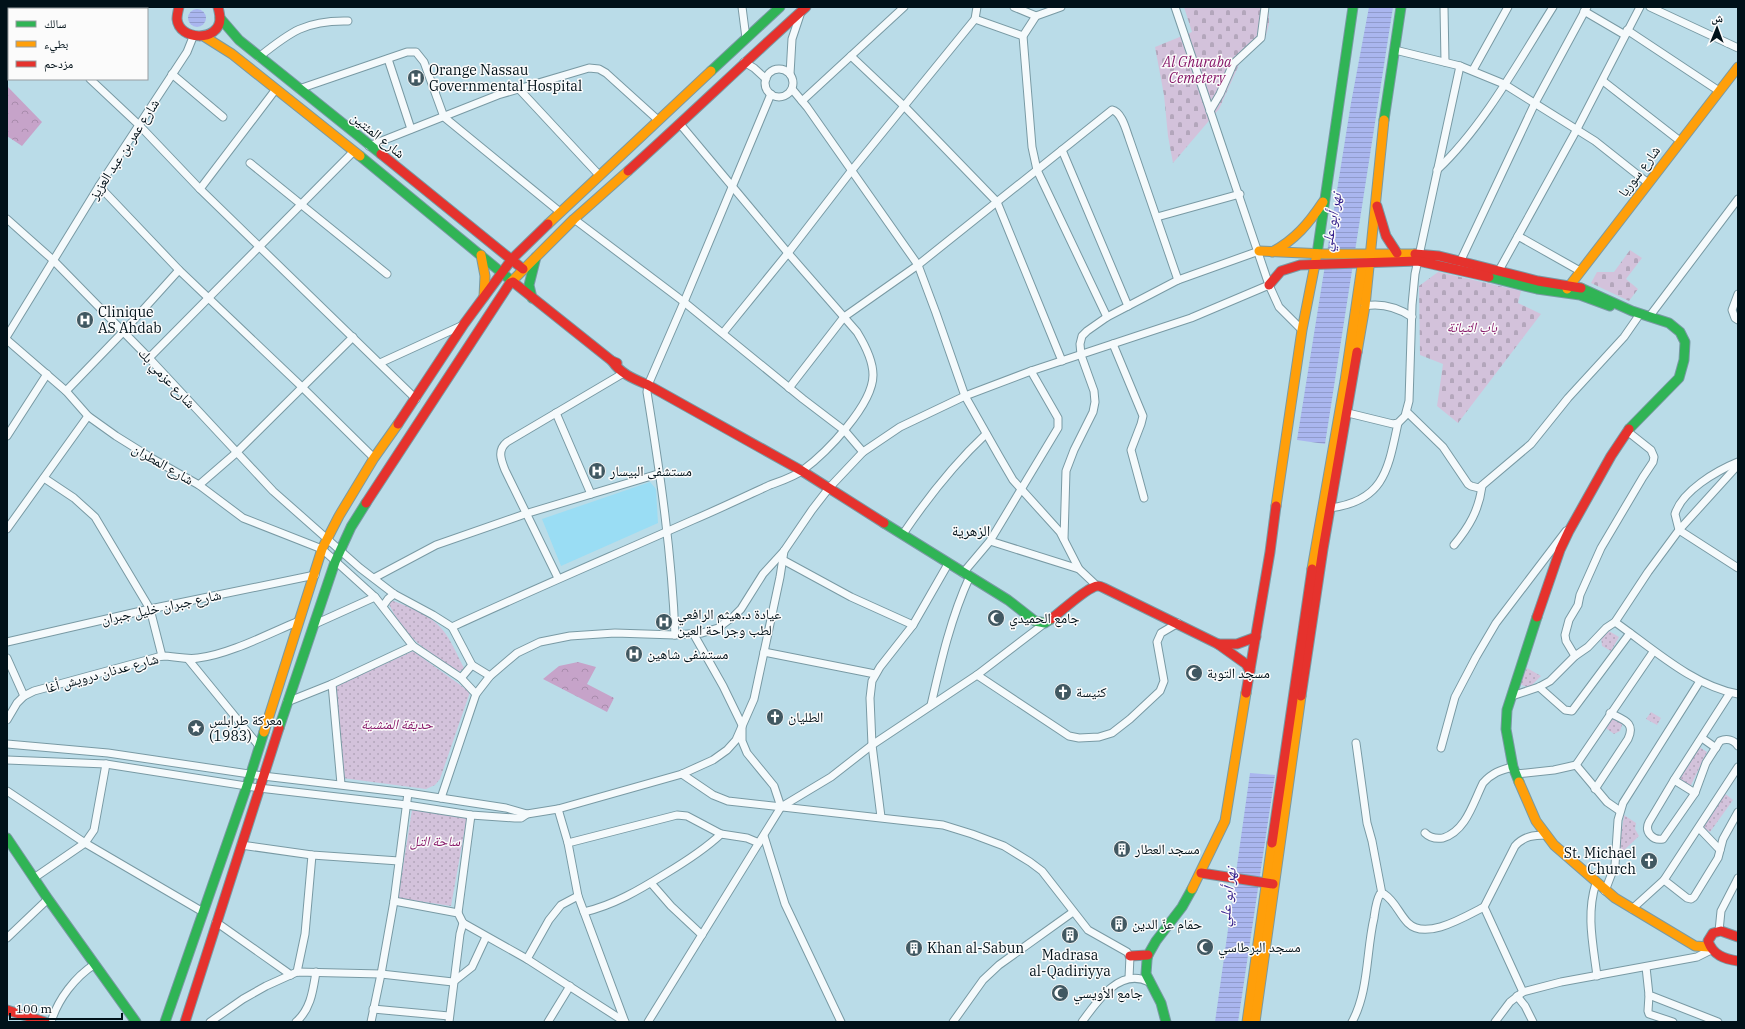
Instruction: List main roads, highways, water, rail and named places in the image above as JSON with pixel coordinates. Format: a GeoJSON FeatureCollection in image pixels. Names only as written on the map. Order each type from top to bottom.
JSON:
{"type":"FeatureCollection","features":[{"type":"Feature","properties":{"kind":"main road"},"geometry":{"type":"LineString","coordinates":[[177,8],[178,23],[187,34],[193,37],[205,37],[214,31],[220,18],[218,7]]}},
{"type":"Feature","properties":{"kind":"main road"},"geometry":{"type":"LineString","coordinates":[[165,1022],[251,774],[322,549],[374,458],[416,399],[464,324],[512,259],[599,175],[780,7]]}},
{"type":"Feature","properties":{"kind":"main road"},"geometry":{"type":"LineString","coordinates":[[1166,1022],[1161,1003],[1146,974],[1148,955],[1167,924],[1182,907],[1201,873],[1225,821],[1270,552],[1302,330],[1321,254],[1326,198],[1353,7]]}},
{"type":"Feature","properties":{"kind":"main road"},"geometry":{"type":"LineString","coordinates":[[1247,1022],[1282,768],[1314,556],[1345,381],[1362,263],[1375,199],[1386,105],[1401,7]]}},
{"type":"Feature","properties":{"kind":"main road"},"geometry":{"type":"LineString","coordinates":[[185,1022],[287,702],[335,562],[355,520],[512,281],[574,219],[680,124],[744,62],[804,9]]}},
{"type":"Feature","properties":{"kind":"main road","name":"شارع المئتين"},"geometry":{"type":"LineString","coordinates":[[220,18],[238,40],[523,269]]}},
{"type":"Feature","properties":{"kind":"main road","name":"شارع المئتين"},"geometry":{"type":"LineString","coordinates":[[205,37],[232,54],[354,151],[532,298],[612,360]]}},
{"type":"Feature","properties":{"kind":"main road","name":"شارع سوريا"},"geometry":{"type":"LineString","coordinates":[[1567,289],[1738,67]]}},
{"type":"Feature","properties":{"kind":"main road"},"geometry":{"type":"LineString","coordinates":[[1272,252],[1298,236],[1307,226],[1326,198]]}},
{"type":"Feature","properties":{"kind":"main road"},"geometry":{"type":"LineString","coordinates":[[1375,199],[1386,236],[1397,253]]}},
{"type":"Feature","properties":{"kind":"main road"},"geometry":{"type":"LineString","coordinates":[[1259,251],[1321,254],[1397,253],[1438,264],[1496,275]]}},
{"type":"Feature","properties":{"kind":"main road"},"geometry":{"type":"LineString","coordinates":[[481,255],[485,276],[484,297]]}},
{"type":"Feature","properties":{"kind":"main road"},"geometry":{"type":"LineString","coordinates":[[532,298],[529,285],[536,256]]}},
{"type":"Feature","properties":{"kind":"main road"},"geometry":{"type":"LineString","coordinates":[[1269,285],[1276,275],[1287,268],[1300,265],[1362,263],[1419,258],[1460,262],[1537,289],[1567,289],[1616,308],[1669,323],[1680,332],[1685,342],[1684,360],[1681,373],[1676,382],[1642,414],[1627,431],[1611,456],[1558,558],[1540,607],[1507,710],[1506,729],[1514,771],[1528,805],[1536,821],[1554,845],[1605,891],[1632,909],[1695,946],[1710,948],[1723,957],[1738,961]]}},
{"type":"Feature","properties":{"kind":"main road"},"geometry":{"type":"LineString","coordinates":[[1255,1022],[1267,883],[1292,753],[1330,508],[1348,413],[1365,306],[1362,263]]}},
{"type":"Feature","properties":{"kind":"main road"},"geometry":{"type":"LineString","coordinates":[[612,360],[617,370],[622,374],[648,385],[802,470],[948,564],[1008,600],[1035,621],[1045,623],[1064,611],[1087,590],[1097,586],[1111,590],[1218,644],[1246,664],[1250,671]]}},
{"type":"Feature","properties":{"kind":"main road"},"geometry":{"type":"LineString","coordinates":[[612,360],[648,385]]}},
{"type":"Feature","properties":{"kind":"main road"},"geometry":{"type":"LineString","coordinates":[[1218,644],[1237,644],[1256,637]]}},
{"type":"Feature","properties":{"kind":"main road"},"geometry":{"type":"LineString","coordinates":[[7,838],[10,850],[34,878],[136,1022]]}},
{"type":"Feature","properties":{"kind":"main road"},"geometry":{"type":"LineString","coordinates":[[1201,873],[1267,883]]}},
{"type":"Feature","properties":{"kind":"main road"},"geometry":{"type":"LineString","coordinates":[[1710,948],[1708,942],[1711,936],[1719,931],[1738,937]]}},
{"type":"Feature","properties":{"kind":"main road"},"geometry":{"type":"LineString","coordinates":[[1130,956],[1148,955]]}},
{"type":"Feature","properties":{"kind":"main road"},"geometry":{"type":"LineString","coordinates":[[7,1010],[46,1022]]}},
{"type":"Feature","properties":{"kind":"place","name":"Orange Nassau Governmental Hospital"},"geometry":{"type":"Point","coordinates":[416,78]}},
{"type":"Feature","properties":{"kind":"place","name":"Clinique AS Ahdab"},"geometry":{"type":"Point","coordinates":[85,320]}},
{"type":"Feature","properties":{"kind":"place","name":"مستشفی البيسار"},"geometry":{"type":"Point","coordinates":[597,471]}},
{"type":"Feature","properties":{"kind":"place","name":"جامع الحميدي"},"geometry":{"type":"Point","coordinates":[996,618]}},
{"type":"Feature","properties":{"kind":"place","name":"عيادة د.هيثم الرافعي لطب وجراحة العين"},"geometry":{"type":"Point","coordinates":[664,622]}},
{"type":"Feature","properties":{"kind":"place","name":"مستشفى شاهين"},"geometry":{"type":"Point","coordinates":[634,654]}},
{"type":"Feature","properties":{"kind":"place","name":"مسجد التوبة"},"geometry":{"type":"Point","coordinates":[1194,673]}},
{"type":"Feature","properties":{"kind":"place","name":"كنيسة"},"geometry":{"type":"Point","coordinates":[1063,692]}},
{"type":"Feature","properties":{"kind":"place","name":"الطليان"},"geometry":{"type":"Point","coordinates":[775,717]}},
{"type":"Feature","properties":{"kind":"place","name":"معركة طرابلس (1983)"},"geometry":{"type":"Point","coordinates":[196,728]}},
{"type":"Feature","properties":{"kind":"place","name":"مسجد العطار"},"geometry":{"type":"Point","coordinates":[1122,849]}},
{"type":"Feature","properties":{"kind":"place","name":"St. Michael Church"},"geometry":{"type":"Point","coordinates":[1649,861]}},
{"type":"Feature","properties":{"kind":"place","name":"حمّام عزّ الدين"},"geometry":{"type":"Point","coordinates":[1119,924]}},
{"type":"Feature","properties":{"kind":"place","name":"Madrasa al-Qadiriyya"},"geometry":{"type":"Point","coordinates":[1070,935]}},
{"type":"Feature","properties":{"kind":"place","name":"مسجد البرطاسي"},"geometry":{"type":"Point","coordinates":[1205,947]}},
{"type":"Feature","properties":{"kind":"place","name":"Khan al-Sabun"},"geometry":{"type":"Point","coordinates":[914,948]}},
{"type":"Feature","properties":{"kind":"place","name":"جامع الأويسي"},"geometry":{"type":"Point","coordinates":[1060,993]}},
{"type":"Feature","properties":{"kind":"district","name":"الزهرية"},"geometry":{"type":"Point","coordinates":[971,530]}},
{"type":"Feature","properties":{"kind":"park label","name":"Al Ghuraba Cemetery"},"geometry":{"type":"Point","coordinates":[1197,70]}},
{"type":"Feature","properties":{"kind":"park label","name":"باب التبانة"},"geometry":{"type":"Point","coordinates":[1472,327]}},
{"type":"Feature","properties":{"kind":"park label","name":"حديقة المنشية"},"geometry":{"type":"Point","coordinates":[397,724]}},
{"type":"Feature","properties":{"kind":"park label","name":"ساحة التل"},"geometry":{"type":"Point","coordinates":[435,841]}},
{"type":"Feature","properties":{"kind":"water label","name":"نهر أبو علي"},"geometry":{"type":"Point","coordinates":[1331,222]}},
{"type":"Feature","properties":{"kind":"water label","name":"نهر أبو علي"},"geometry":{"type":"Point","coordinates":[1227,897]}}]}
